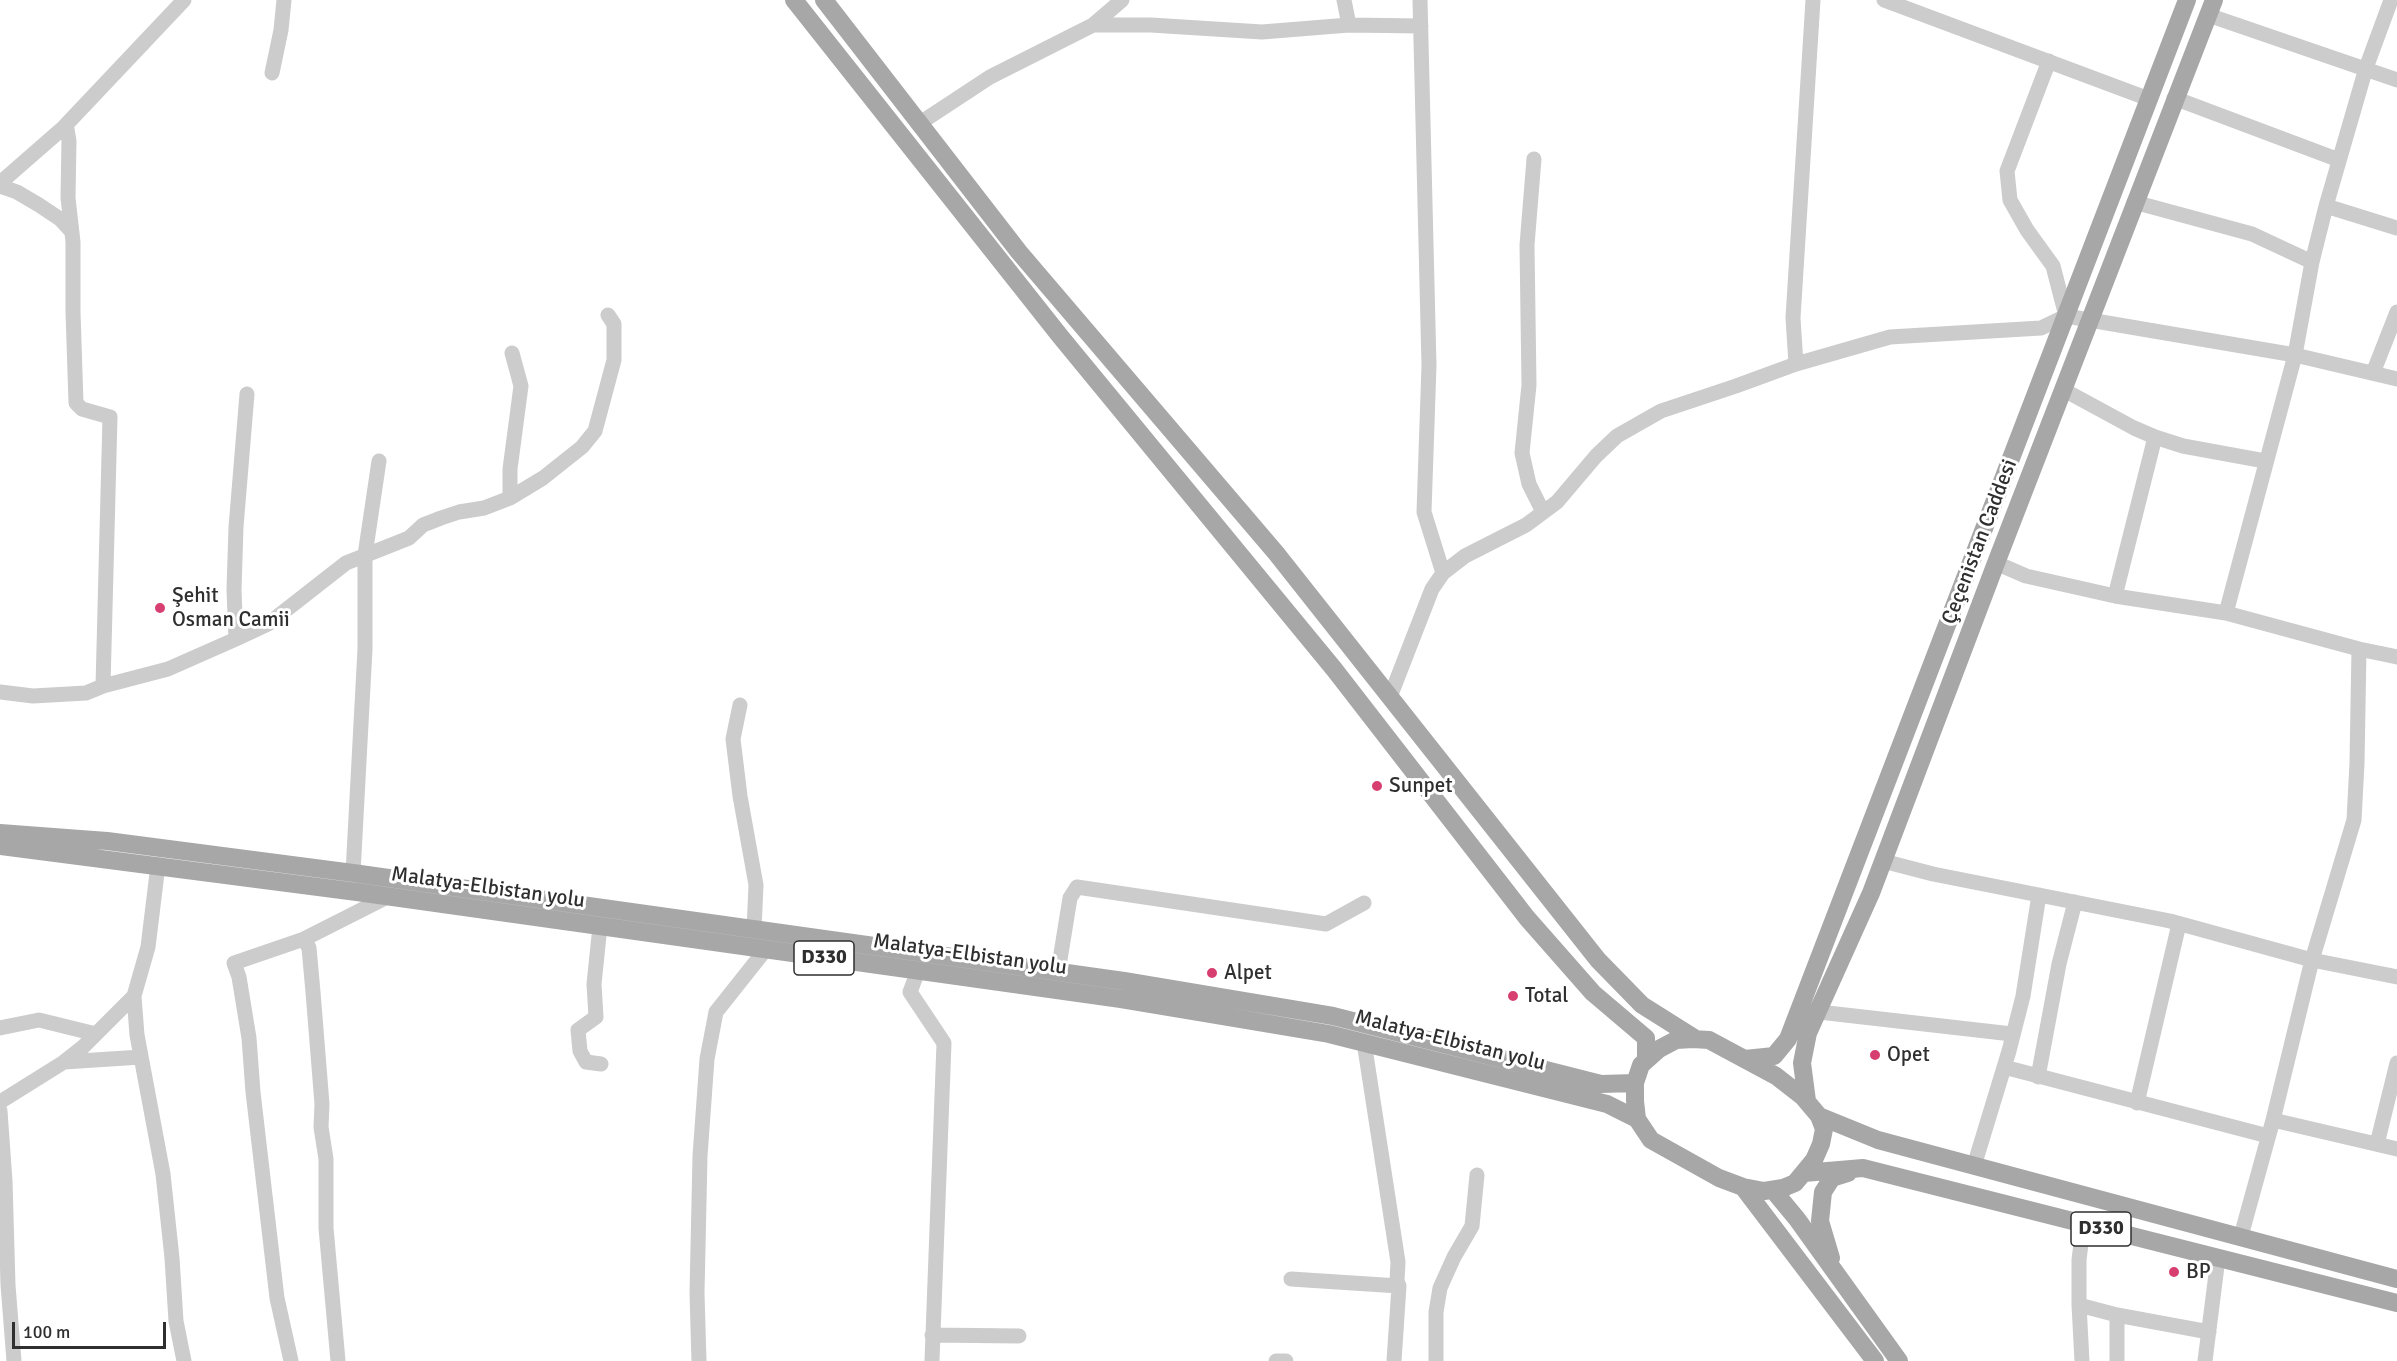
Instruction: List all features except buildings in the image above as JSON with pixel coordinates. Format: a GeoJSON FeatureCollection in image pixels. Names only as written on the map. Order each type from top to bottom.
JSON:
{"type":"FeatureCollection","features":[{"type":"Feature","properties":{"kind":"main road"},"geometry":{"type":"LineString","coordinates":[[794,0],[1060,336],[1334,669],[1527,918],[1593,993],[1646,1038],[1646,1060]]}},
{"type":"Feature","properties":{"kind":"main road"},"geometry":{"type":"LineString","coordinates":[[824,0],[1019,252],[1276,553],[1598,960],[1642,1005],[1696,1039]]}},
{"type":"Feature","properties":{"kind":"main road","name":"Çeçenistan Caddesi"},"geometry":{"type":"LineString","coordinates":[[1745,1059],[1774,1056],[1788,1039],[2187,0]]}},
{"type":"Feature","properties":{"kind":"main road","name":"Çeçenistan Caddesi"},"geometry":{"type":"LineString","coordinates":[[1807,1101],[1802,1063],[1808,1033],[1883,861],[2134,202],[2211,7]]}},
{"type":"Feature","properties":{"kind":"main road","name":"Malatya-Elbistan yolu"},"geometry":{"type":"LineString","coordinates":[[0,832],[107,841],[353,873],[1058,972],[1333,1016],[1601,1084],[1635,1083]]}},
{"type":"Feature","properties":{"kind":"main road","name":"Malatya-Elbistan yolu"},"geometry":{"type":"LineString","coordinates":[[0,846],[158,865],[1122,999],[1364,1042],[1607,1104],[1637,1119]]}},
{"type":"Feature","properties":{"kind":"main road"},"geometry":{"type":"LineString","coordinates":[[1696,1039],[1709,1040],[1776,1076],[1807,1101],[1819,1116],[1824,1130],[1821,1144],[1814,1160],[1796,1183],[1764,1191],[1743,1187],[1719,1178],[1651,1140],[1637,1119],[1635,1083],[1641,1065],[1659,1049],[1676,1040],[1696,1039]]}},
{"type":"Feature","properties":{"kind":"main road","name":"D330"},"geometry":{"type":"LineString","coordinates":[[1819,1116],[1878,1140],[2397,1278]]}},
{"type":"Feature","properties":{"kind":"main road"},"geometry":{"type":"LineString","coordinates":[[1834,1271],[1820,1221],[1823,1192],[1832,1178],[1863,1168]]}},
{"type":"Feature","properties":{"kind":"main road","name":"D330"},"geometry":{"type":"LineString","coordinates":[[1804,1173],[1863,1168],[2397,1304]]}},
{"type":"Feature","properties":{"kind":"main road"},"geometry":{"type":"LineString","coordinates":[[1743,1187],[1875,1361]]}},
{"type":"Feature","properties":{"kind":"main road"},"geometry":{"type":"LineString","coordinates":[[1773,1190],[1899,1361]]}},
{"type":"Feature","properties":{"kind":"street"},"geometry":{"type":"LineString","coordinates":[[72,232],[60,219],[39,205],[0,185],[63,128],[184,0]]}},
{"type":"Feature","properties":{"kind":"street"},"geometry":{"type":"LineString","coordinates":[[272,73],[281,30],[284,0]]}},
{"type":"Feature","properties":{"kind":"street"},"geometry":{"type":"LineString","coordinates":[[920,123],[990,77],[1092,25],[1122,0]]}},
{"type":"Feature","properties":{"kind":"street"},"geometry":{"type":"LineString","coordinates":[[1344,0],[1349,25]]}},
{"type":"Feature","properties":{"kind":"street"},"geometry":{"type":"LineString","coordinates":[[1420,0],[1429,365],[1424,512],[1443,573]]}},
{"type":"Feature","properties":{"kind":"street"},"geometry":{"type":"LineString","coordinates":[[1796,364],[1793,318],[1813,0]]}},
{"type":"Feature","properties":{"kind":"street"},"geometry":{"type":"LineString","coordinates":[[1884,0],[2149,99]]}},
{"type":"Feature","properties":{"kind":"street"},"geometry":{"type":"LineString","coordinates":[[2226,613],[2295,355],[2312,262],[2326,206],[2366,68],[2391,0]]}},
{"type":"Feature","properties":{"kind":"street"},"geometry":{"type":"LineString","coordinates":[[2211,7],[2397,80]]}},
{"type":"Feature","properties":{"kind":"street"},"geometry":{"type":"LineString","coordinates":[[1092,25],[1151,25],[1262,32],[1349,25],[1421,26]]}},
{"type":"Feature","properties":{"kind":"street"},"geometry":{"type":"LineString","coordinates":[[2049,61],[2007,171],[2010,200],[2027,230],[2053,266],[2066,316]]}},
{"type":"Feature","properties":{"kind":"street"},"geometry":{"type":"LineString","coordinates":[[2174,98],[2339,160]]}},
{"type":"Feature","properties":{"kind":"street"},"geometry":{"type":"LineString","coordinates":[[63,128],[67,129],[69,141],[68,198],[72,232],[76,403],[82,409],[110,417],[103,686]]}},
{"type":"Feature","properties":{"kind":"street"},"geometry":{"type":"LineString","coordinates":[[1534,159],[1527,245],[1529,385],[1522,453],[1529,484],[1543,512]]}},
{"type":"Feature","properties":{"kind":"street"},"geometry":{"type":"LineString","coordinates":[[2134,202],[2252,234],[2312,262]]}},
{"type":"Feature","properties":{"kind":"street"},"geometry":{"type":"LineString","coordinates":[[2326,206],[2397,228]]}},
{"type":"Feature","properties":{"kind":"street"},"geometry":{"type":"LineString","coordinates":[[2373,374],[2397,312]]}},
{"type":"Feature","properties":{"kind":"street"},"geometry":{"type":"LineString","coordinates":[[0,692],[33,696],[86,693],[103,686],[168,669],[268,624],[345,563],[409,538],[423,525],[459,512],[484,508],[510,498],[543,478],[582,447],[595,431],[614,360],[614,324],[608,315]]}},
{"type":"Feature","properties":{"kind":"street"},"geometry":{"type":"LineString","coordinates":[[1390,697],[1432,589],[1443,573],[1465,556],[1526,525],[1557,502],[1596,456],[1617,436],[1661,411],[1796,364],[1890,337],[2041,328],[2066,316],[2295,355],[2397,379]]}},
{"type":"Feature","properties":{"kind":"street"},"geometry":{"type":"LineString","coordinates":[[510,498],[512,475],[510,469],[521,386],[512,352]]}},
{"type":"Feature","properties":{"kind":"street"},"geometry":{"type":"LineString","coordinates":[[2064,390],[2134,428],[2183,446],[2265,461]]}},
{"type":"Feature","properties":{"kind":"street"},"geometry":{"type":"LineString","coordinates":[[236,639],[235,546],[247,394]]}},
{"type":"Feature","properties":{"kind":"street"},"geometry":{"type":"LineString","coordinates":[[2115,596],[2155,436]]}},
{"type":"Feature","properties":{"kind":"street"},"geometry":{"type":"LineString","coordinates":[[353,873],[364,649],[365,555],[379,461]]}},
{"type":"Feature","properties":{"kind":"street"},"geometry":{"type":"LineString","coordinates":[[1996,563],[2026,576],[2115,596],[2226,613],[2358,649],[2396,653]]}},
{"type":"Feature","properties":{"kind":"street"},"geometry":{"type":"LineString","coordinates":[[2241,1236],[2273,1120],[2312,960],[2354,820],[2358,649]]}},
{"type":"Feature","properties":{"kind":"street"},"geometry":{"type":"LineString","coordinates":[[740,705],[733,739],[740,796],[756,885],[754,930]]}},
{"type":"Feature","properties":{"kind":"street"},"geometry":{"type":"LineString","coordinates":[[1883,861],[1933,874],[2179,924],[2312,960],[2397,977]]}},
{"type":"Feature","properties":{"kind":"street"},"geometry":{"type":"LineString","coordinates":[[158,865],[148,947],[134,996],[137,1035],[163,1174],[175,1284],[176,1321],[184,1361]]}},
{"type":"Feature","properties":{"kind":"street"},"geometry":{"type":"LineString","coordinates":[[1058,972],[1070,898],[1077,887],[1326,924],[1364,903]]}},
{"type":"Feature","properties":{"kind":"street"},"geometry":{"type":"LineString","coordinates":[[1974,1166],[2023,996],[2039,895]]}},
{"type":"Feature","properties":{"kind":"street"},"geometry":{"type":"LineString","coordinates":[[291,1361],[277,1298],[252,1092],[249,1038],[239,977],[234,963],[304,939],[387,897]]}},
{"type":"Feature","properties":{"kind":"street"},"geometry":{"type":"LineString","coordinates":[[2038,1077],[2059,964],[2075,902]]}},
{"type":"Feature","properties":{"kind":"street"},"geometry":{"type":"LineString","coordinates":[[2138,1103],[2179,924]]}},
{"type":"Feature","properties":{"kind":"street"},"geometry":{"type":"LineString","coordinates":[[600,926],[594,984],[596,1017],[578,1030],[580,1051],[586,1062],[601,1064]]}},
{"type":"Feature","properties":{"kind":"street"},"geometry":{"type":"LineString","coordinates":[[304,939],[309,948],[314,992],[321,1127],[326,1159],[326,1228],[338,1361]]}},
{"type":"Feature","properties":{"kind":"street"},"geometry":{"type":"LineString","coordinates":[[699,1361],[700,1156],[707,1059],[716,1012],[766,949]]}},
{"type":"Feature","properties":{"kind":"street"},"geometry":{"type":"LineString","coordinates":[[918,970],[910,992],[944,1043],[932,1361]]}},
{"type":"Feature","properties":{"kind":"street"},"geometry":{"type":"LineString","coordinates":[[0,1102],[64,1062],[134,996]]}},
{"type":"Feature","properties":{"kind":"street"},"geometry":{"type":"LineString","coordinates":[[1819,1012],[2012,1034]]}},
{"type":"Feature","properties":{"kind":"street"},"geometry":{"type":"LineString","coordinates":[[0,1028],[39,1020],[96,1034]]}},
{"type":"Feature","properties":{"kind":"street"},"geometry":{"type":"LineString","coordinates":[[1364,1042],[1394,1227],[1399,1286],[1394,1361]]}},
{"type":"Feature","properties":{"kind":"street"},"geometry":{"type":"LineString","coordinates":[[64,1062],[141,1057]]}},
{"type":"Feature","properties":{"kind":"street"},"geometry":{"type":"LineString","coordinates":[[2377,1144],[2397,1063]]}},
{"type":"Feature","properties":{"kind":"street"},"geometry":{"type":"LineString","coordinates":[[2004,1067],[2268,1136]]}},
{"type":"Feature","properties":{"kind":"street"},"geometry":{"type":"LineString","coordinates":[[0,1111],[14,1361]]}},
{"type":"Feature","properties":{"kind":"street"},"geometry":{"type":"LineString","coordinates":[[2273,1120],[2397,1149]]}},
{"type":"Feature","properties":{"kind":"street"},"geometry":{"type":"LineString","coordinates":[[1436,1361],[1436,1312],[1440,1288],[1472,1226],[1478,1175]]}},
{"type":"Feature","properties":{"kind":"street"},"geometry":{"type":"LineString","coordinates":[[2082,1361],[2079,1260],[2082,1235],[2087,1225]]}},
{"type":"Feature","properties":{"kind":"street"},"geometry":{"type":"LineString","coordinates":[[2205,1361],[2218,1258]]}},
{"type":"Feature","properties":{"kind":"street"},"geometry":{"type":"LineString","coordinates":[[1291,1279],[1399,1286]]}},
{"type":"Feature","properties":{"kind":"street"},"geometry":{"type":"LineString","coordinates":[[2079,1305],[2118,1315],[2209,1332]]}},
{"type":"Feature","properties":{"kind":"street"},"geometry":{"type":"LineString","coordinates":[[2117,1361],[2118,1315]]}},
{"type":"Feature","properties":{"kind":"street"},"geometry":{"type":"LineString","coordinates":[[932,1335],[1019,1336]]}},
{"type":"Feature","properties":{"kind":"street"},"geometry":{"type":"LineString","coordinates":[[1276,1361],[1286,1361]]}},
{"type":"Feature","properties":{"kind":"place","name":"Şehit Osman Camii"},"geometry":{"type":"Point","coordinates":[160,608]}},
{"type":"Feature","properties":{"kind":"place","name":"Sunpet"},"geometry":{"type":"Point","coordinates":[1377,786]}},
{"type":"Feature","properties":{"kind":"place","name":"Alpet"},"geometry":{"type":"Point","coordinates":[1212,973]}},
{"type":"Feature","properties":{"kind":"place","name":"Total"},"geometry":{"type":"Point","coordinates":[1513,996]}},
{"type":"Feature","properties":{"kind":"place","name":"Opet"},"geometry":{"type":"Point","coordinates":[1875,1055]}},
{"type":"Feature","properties":{"kind":"place","name":"BP"},"geometry":{"type":"Point","coordinates":[2174,1272]}}]}
